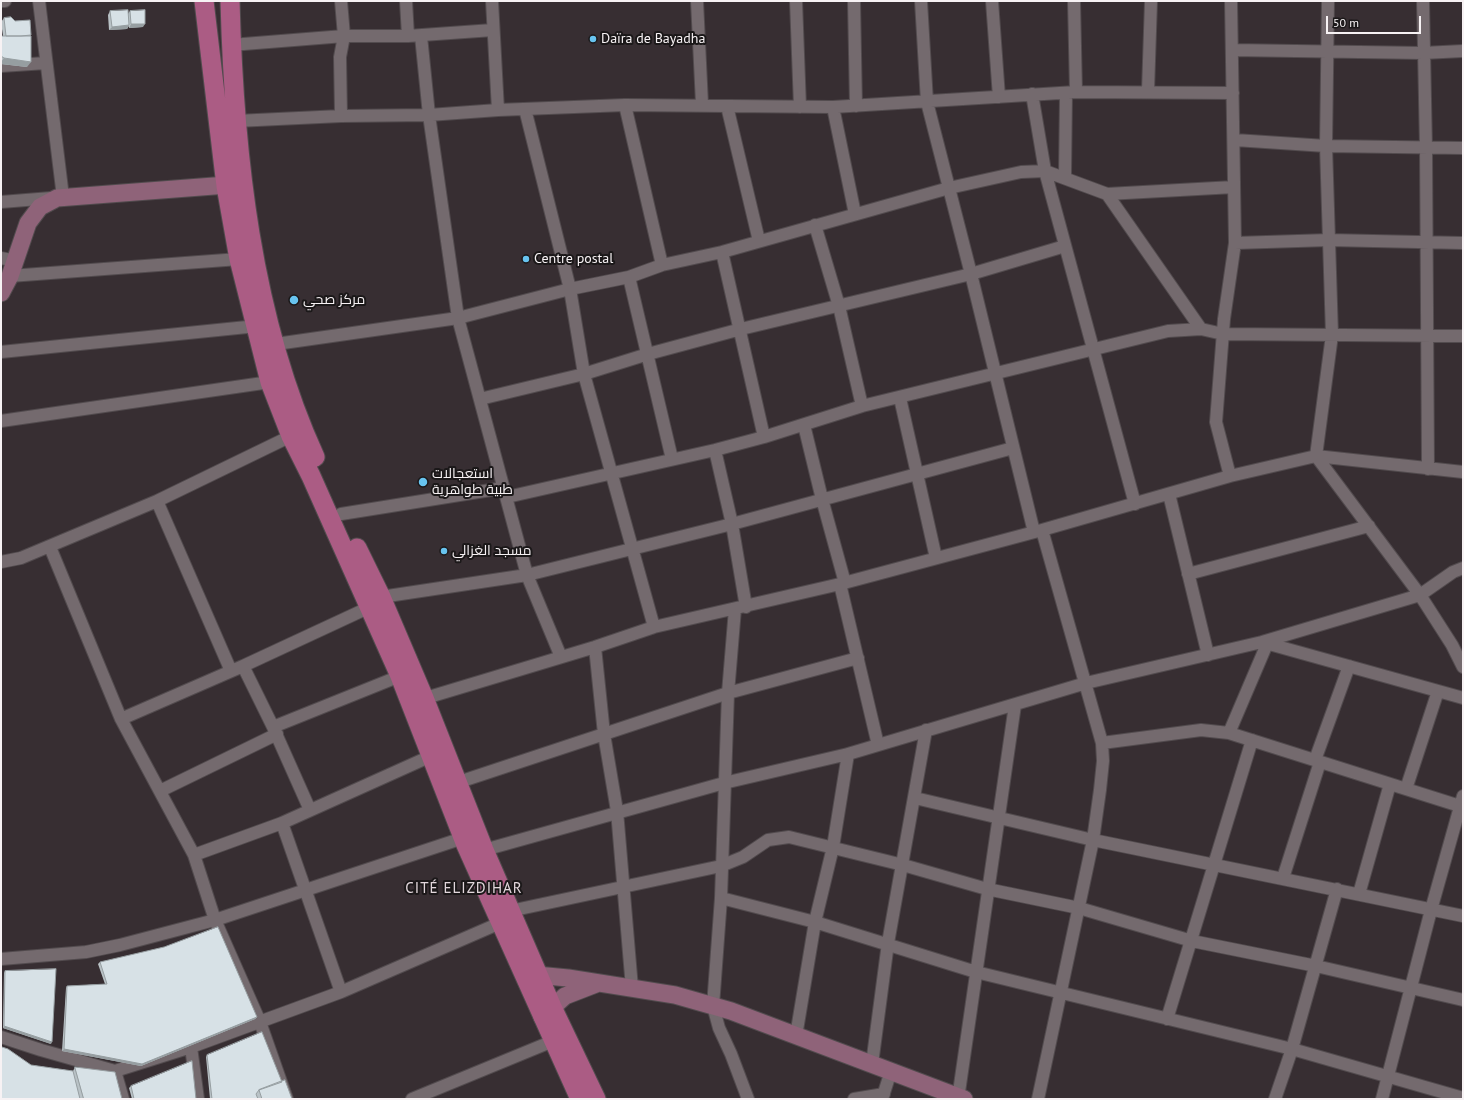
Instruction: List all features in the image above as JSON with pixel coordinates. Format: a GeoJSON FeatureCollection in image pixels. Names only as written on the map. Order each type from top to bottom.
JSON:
{"type":"FeatureCollection","features":[{"type":"Feature","properties":{"kind":"main road"},"geometry":{"type":"LineString","coordinates":[[204,1],[235,185],[253,245],[267,345],[270,382],[291,436],[375,602],[400,676],[417,701],[431,756],[463,838],[505,917],[547,1012],[596,1099]]}},
{"type":"Feature","properties":{"kind":"main road"},"geometry":{"type":"LineString","coordinates":[[230,1],[236,121],[235,185],[239,260],[257,326],[267,345],[341,514],[375,602],[417,701],[456,783],[484,850],[505,917]]}},
{"type":"Feature","properties":{"kind":"main road"},"geometry":{"type":"LineString","coordinates":[[1,292],[9,265],[25,229],[33,214],[40,207],[60,198],[235,185]]}},
{"type":"Feature","properties":{"kind":"main road"},"geometry":{"type":"LineString","coordinates":[[531,974],[675,995],[713,1006],[960,1098]]}},
{"type":"Feature","properties":{"kind":"main road"},"geometry":{"type":"LineString","coordinates":[[547,1012],[565,996],[597,984]]}},
{"type":"Feature","properties":{"kind":"main road"},"geometry":{"type":"LineString","coordinates":[[547,1012],[553,1041],[580,1099]]}},
{"type":"Feature","properties":{"kind":"street"},"geometry":{"type":"LineString","coordinates":[[1,1],[6,1]]}},
{"type":"Feature","properties":{"kind":"street"},"geometry":{"type":"LineString","coordinates":[[1,202],[60,198],[39,1]]}},
{"type":"Feature","properties":{"kind":"street"},"geometry":{"type":"LineString","coordinates":[[341,116],[340,57],[344,36],[342,1]]}},
{"type":"Feature","properties":{"kind":"street"},"geometry":{"type":"LineString","coordinates":[[406,1],[408,36]]}},
{"type":"Feature","properties":{"kind":"street"},"geometry":{"type":"LineString","coordinates":[[492,1],[498,110]]}},
{"type":"Feature","properties":{"kind":"street"},"geometry":{"type":"LineString","coordinates":[[697,1],[702,104]]}},
{"type":"Feature","properties":{"kind":"street"},"geometry":{"type":"LineString","coordinates":[[796,1],[800,107]]}},
{"type":"Feature","properties":{"kind":"street"},"geometry":{"type":"LineString","coordinates":[[854,1],[856,106]]}},
{"type":"Feature","properties":{"kind":"street"},"geometry":{"type":"LineString","coordinates":[[921,1],[927,102],[971,274],[1013,448],[1086,683],[1102,743],[1101,782],[1093,840],[1038,1099]]}},
{"type":"Feature","properties":{"kind":"street"},"geometry":{"type":"LineString","coordinates":[[992,1],[999,97]]}},
{"type":"Feature","properties":{"kind":"street"},"geometry":{"type":"LineString","coordinates":[[1065,177],[1071,92],[1074,1]]}},
{"type":"Feature","properties":{"kind":"street"},"geometry":{"type":"LineString","coordinates":[[1148,91],[1151,1]]}},
{"type":"Feature","properties":{"kind":"street"},"geometry":{"type":"LineString","coordinates":[[1230,476],[1216,422],[1223,334],[1235,243],[1235,140],[1232,1]]}},
{"type":"Feature","properties":{"kind":"street"},"geometry":{"type":"LineString","coordinates":[[1328,1],[1326,146],[1332,334],[1316,456],[1420,595],[1452,645],[1463,667]]}},
{"type":"Feature","properties":{"kind":"street"},"geometry":{"type":"LineString","coordinates":[[1423,1],[1426,148],[1428,469]]}},
{"type":"Feature","properties":{"kind":"street"},"geometry":{"type":"LineString","coordinates":[[231,45],[344,36],[421,36],[493,30]]}},
{"type":"Feature","properties":{"kind":"street"},"geometry":{"type":"LineString","coordinates":[[421,36],[429,115],[458,318],[527,575],[561,657]]}},
{"type":"Feature","properties":{"kind":"street"},"geometry":{"type":"LineString","coordinates":[[1232,50],[1423,53],[1463,51]]}},
{"type":"Feature","properties":{"kind":"street"},"geometry":{"type":"LineString","coordinates":[[1,66],[46,63]]}},
{"type":"Feature","properties":{"kind":"street"},"geometry":{"type":"LineString","coordinates":[[236,121],[341,116],[429,115],[498,110],[625,105],[702,104],[727,106],[832,107],[1071,92],[1148,91],[1234,93]]}},
{"type":"Feature","properties":{"kind":"street"},"geometry":{"type":"LineString","coordinates":[[1032,94],[1045,171],[1135,504]]}},
{"type":"Feature","properties":{"kind":"street"},"geometry":{"type":"LineString","coordinates":[[625,105],[662,265]]}},
{"type":"Feature","properties":{"kind":"street"},"geometry":{"type":"LineString","coordinates":[[727,106],[759,241]]}},
{"type":"Feature","properties":{"kind":"street"},"geometry":{"type":"LineString","coordinates":[[832,107],[855,214]]}},
{"type":"Feature","properties":{"kind":"street"},"geometry":{"type":"LineString","coordinates":[[525,109],[570,288],[584,374],[654,627]]}},
{"type":"Feature","properties":{"kind":"street"},"geometry":{"type":"LineString","coordinates":[[1235,140],[1326,146],[1463,148]]}},
{"type":"Feature","properties":{"kind":"street"},"geometry":{"type":"LineString","coordinates":[[267,345],[458,318],[570,288],[629,277],[662,265],[722,252],[949,188],[1021,172],[1045,171],[1065,177],[1107,194],[1234,187]]}},
{"type":"Feature","properties":{"kind":"street"},"geometry":{"type":"LineString","coordinates":[[1107,194],[1201,329]]}},
{"type":"Feature","properties":{"kind":"street"},"geometry":{"type":"LineString","coordinates":[[815,225],[839,306],[862,406]]}},
{"type":"Feature","properties":{"kind":"street"},"geometry":{"type":"LineString","coordinates":[[1235,243],[1329,240],[1463,243]]}},
{"type":"Feature","properties":{"kind":"street"},"geometry":{"type":"LineString","coordinates":[[480,399],[584,374],[648,354],[741,329],[971,274],[1065,246]]}},
{"type":"Feature","properties":{"kind":"street"},"geometry":{"type":"LineString","coordinates":[[722,252],[741,329],[764,437]]}},
{"type":"Feature","properties":{"kind":"street"},"geometry":{"type":"LineString","coordinates":[[9,265],[239,260]]}},
{"type":"Feature","properties":{"kind":"street"},"geometry":{"type":"LineString","coordinates":[[629,277],[672,459]]}},
{"type":"Feature","properties":{"kind":"street"},"geometry":{"type":"LineString","coordinates":[[1,352],[257,326]]}},
{"type":"Feature","properties":{"kind":"street"},"geometry":{"type":"LineString","coordinates":[[341,514],[505,493],[611,474],[764,437],[862,406],[900,398],[1168,331],[1201,329],[1223,334],[1463,336]]}},
{"type":"Feature","properties":{"kind":"street"},"geometry":{"type":"LineString","coordinates":[[1,421],[270,382]]}},
{"type":"Feature","properties":{"kind":"street"},"geometry":{"type":"LineString","coordinates":[[900,398],[936,558]]}},
{"type":"Feature","properties":{"kind":"street"},"geometry":{"type":"LineString","coordinates":[[804,425],[843,583],[878,745]]}},
{"type":"Feature","properties":{"kind":"street"},"geometry":{"type":"LineString","coordinates":[[1,562],[11,562],[50,547],[157,501],[291,436]]}},
{"type":"Feature","properties":{"kind":"street"},"geometry":{"type":"LineString","coordinates":[[122,719],[243,666],[375,602],[527,575],[732,524],[1013,448]]}},
{"type":"Feature","properties":{"kind":"street"},"geometry":{"type":"LineString","coordinates":[[715,450],[732,524],[740,608],[728,693],[721,898],[713,1006],[719,1028],[731,1054],[748,1099]]}},
{"type":"Feature","properties":{"kind":"street"},"geometry":{"type":"LineString","coordinates":[[417,701],[595,648],[654,627],[843,583],[1038,531],[1230,476],[1316,456],[1463,472]]}},
{"type":"Feature","properties":{"kind":"street"},"geometry":{"type":"LineString","coordinates":[[1169,494],[1208,655]]}},
{"type":"Feature","properties":{"kind":"street"},"geometry":{"type":"LineString","coordinates":[[157,501],[231,671]]}},
{"type":"Feature","properties":{"kind":"street"},"geometry":{"type":"LineString","coordinates":[[1188,574],[1369,526]]}},
{"type":"Feature","properties":{"kind":"street"},"geometry":{"type":"LineString","coordinates":[[50,547],[122,719],[194,855],[215,920],[260,1022],[287,1099]]}},
{"type":"Feature","properties":{"kind":"street"},"geometry":{"type":"LineString","coordinates":[[484,850],[724,783],[848,754],[1086,683],[1265,643],[1420,595],[1453,572],[1463,568]]}},
{"type":"Feature","properties":{"kind":"street"},"geometry":{"type":"LineString","coordinates":[[1265,643],[1463,698]]}},
{"type":"Feature","properties":{"kind":"street"},"geometry":{"type":"LineString","coordinates":[[1229,732],[1265,643]]}},
{"type":"Feature","properties":{"kind":"street"},"geometry":{"type":"LineString","coordinates":[[595,648],[604,734],[617,812],[632,988]]}},
{"type":"Feature","properties":{"kind":"street"},"geometry":{"type":"LineString","coordinates":[[456,783],[728,693],[858,658]]}},
{"type":"Feature","properties":{"kind":"street"},"geometry":{"type":"LineString","coordinates":[[243,666],[275,731],[310,810]]}},
{"type":"Feature","properties":{"kind":"street"},"geometry":{"type":"LineString","coordinates":[[1283,878],[1318,761],[1349,666]]}},
{"type":"Feature","properties":{"kind":"street"},"geometry":{"type":"LineString","coordinates":[[160,791],[275,731],[400,676]]}},
{"type":"Feature","properties":{"kind":"street"},"geometry":{"type":"LineString","coordinates":[[1406,789],[1438,691]]}},
{"type":"Feature","properties":{"kind":"street"},"geometry":{"type":"LineString","coordinates":[[960,1098],[987,889],[1015,705]]}},
{"type":"Feature","properties":{"kind":"street"},"geometry":{"type":"LineString","coordinates":[[872,1064],[888,943],[926,730]]}},
{"type":"Feature","properties":{"kind":"street"},"geometry":{"type":"LineString","coordinates":[[1102,743],[1201,730],[1229,732],[1406,789],[1462,803],[1431,910],[1410,988],[1389,1077],[1382,1099]]}},
{"type":"Feature","properties":{"kind":"street"},"geometry":{"type":"LineString","coordinates":[[1167,1019],[1252,740]]}},
{"type":"Feature","properties":{"kind":"street"},"geometry":{"type":"LineString","coordinates":[[796,1036],[816,922],[833,847],[848,754]]}},
{"type":"Feature","properties":{"kind":"street"},"geometry":{"type":"LineString","coordinates":[[194,855],[282,823],[431,756]]}},
{"type":"Feature","properties":{"kind":"street"},"geometry":{"type":"LineString","coordinates":[[1359,894],[1390,784]]}},
{"type":"Feature","properties":{"kind":"street"},"geometry":{"type":"LineString","coordinates":[[915,798],[1093,840],[1463,916]]}},
{"type":"Feature","properties":{"kind":"street"},"geometry":{"type":"LineString","coordinates":[[282,823],[341,992]]}},
{"type":"Feature","properties":{"kind":"street"},"geometry":{"type":"LineString","coordinates":[[1,1037],[116,1071],[191,1047],[341,992],[505,917],[721,866],[743,857],[753,848],[773,838],[790,837],[903,865],[987,889],[1079,908],[1192,941],[1316,966],[1463,1000]]}},
{"type":"Feature","properties":{"kind":"street"},"geometry":{"type":"LineString","coordinates":[[1,959],[86,952],[215,920],[463,838]]}},
{"type":"Feature","properties":{"kind":"street"},"geometry":{"type":"LineString","coordinates":[[1275,1099],[1292,1049],[1337,889]]}},
{"type":"Feature","properties":{"kind":"street"},"geometry":{"type":"LineString","coordinates":[[721,898],[816,922],[888,943],[976,972],[1292,1049],[1389,1077],[1446,1096],[1463,1098]]}},
{"type":"Feature","properties":{"kind":"street"},"geometry":{"type":"LineString","coordinates":[[412,1099],[553,1041]]}},
{"type":"Feature","properties":{"kind":"street"},"geometry":{"type":"LineString","coordinates":[[191,1047],[198,1099]]}},
{"type":"Feature","properties":{"kind":"street"},"geometry":{"type":"LineString","coordinates":[[116,1071],[123,1099]]}},
{"type":"Feature","properties":{"kind":"street"},"geometry":{"type":"LineString","coordinates":[[854,1099],[883,1097],[891,1072]]}},
{"type":"Feature","properties":{"kind":"building"},"geometry":{"type":"Polygon","coordinates":[[[128,10],[129,25],[112,27],[110,11],[128,10]]]}},
{"type":"Feature","properties":{"kind":"building"},"geometry":{"type":"Polygon","coordinates":[[[145,10],[145,24],[131,24],[130,11],[145,10]]]}},
{"type":"Feature","properties":{"kind":"building"},"geometry":{"type":"Polygon","coordinates":[[[11,17],[15,21],[30,20],[31,35],[6,36],[4,18],[11,17]]]}},
{"type":"Feature","properties":{"kind":"building"},"geometry":{"type":"Polygon","coordinates":[[[1,36],[31,36],[31,62],[4,58],[1,56],[1,36]]]}},
{"type":"Feature","properties":{"kind":"building"},"geometry":{"type":"Polygon","coordinates":[[[218,927],[257,1017],[142,1064],[64,1049],[67,986],[107,984],[100,962],[164,947],[218,927]]]}},
{"type":"Feature","properties":{"kind":"building"},"geometry":{"type":"Polygon","coordinates":[[[56,969],[52,1042],[4,1026],[5,971],[56,969]]]}},
{"type":"Feature","properties":{"kind":"building"},"geometry":{"type":"Polygon","coordinates":[[[262,1032],[282,1082],[259,1090],[256,1094],[258,1099],[212,1099],[207,1055],[262,1032]]]}},
{"type":"Feature","properties":{"kind":"building"},"geometry":{"type":"Polygon","coordinates":[[[2,1047],[8,1049],[31,1065],[73,1071],[80,1099],[1,1099],[2,1047]]]}},
{"type":"Feature","properties":{"kind":"building"},"geometry":{"type":"Polygon","coordinates":[[[192,1061],[196,1099],[134,1099],[131,1086],[192,1061]]]}},
{"type":"Feature","properties":{"kind":"building"},"geometry":{"type":"Polygon","coordinates":[[[75,1067],[115,1072],[122,1099],[84,1099],[75,1067]]]}},
{"type":"Feature","properties":{"kind":"building"},"geometry":{"type":"Polygon","coordinates":[[[285,1080],[292,1099],[262,1099],[259,1090],[285,1080]]]}},
{"type":"Feature","properties":{"kind":"place","name":"Daïra de Bayadha"},"geometry":{"type":"Point","coordinates":[593,39]}},
{"type":"Feature","properties":{"kind":"place","name":"Centre postal"},"geometry":{"type":"Point","coordinates":[526,259]}},
{"type":"Feature","properties":{"kind":"place","name":"مركز صحي"},"geometry":{"type":"Point","coordinates":[294,300]}},
{"type":"Feature","properties":{"kind":"place","name":"استعجالات طبية طواهرية"},"geometry":{"type":"Point","coordinates":[423,482]}},
{"type":"Feature","properties":{"kind":"place","name":"مسجد الغزالي"},"geometry":{"type":"Point","coordinates":[444,551]}},
{"type":"Feature","properties":{"kind":"district","name":"CITÉ ELIZDIHAR"},"geometry":{"type":"Point","coordinates":[464,889]}}]}
